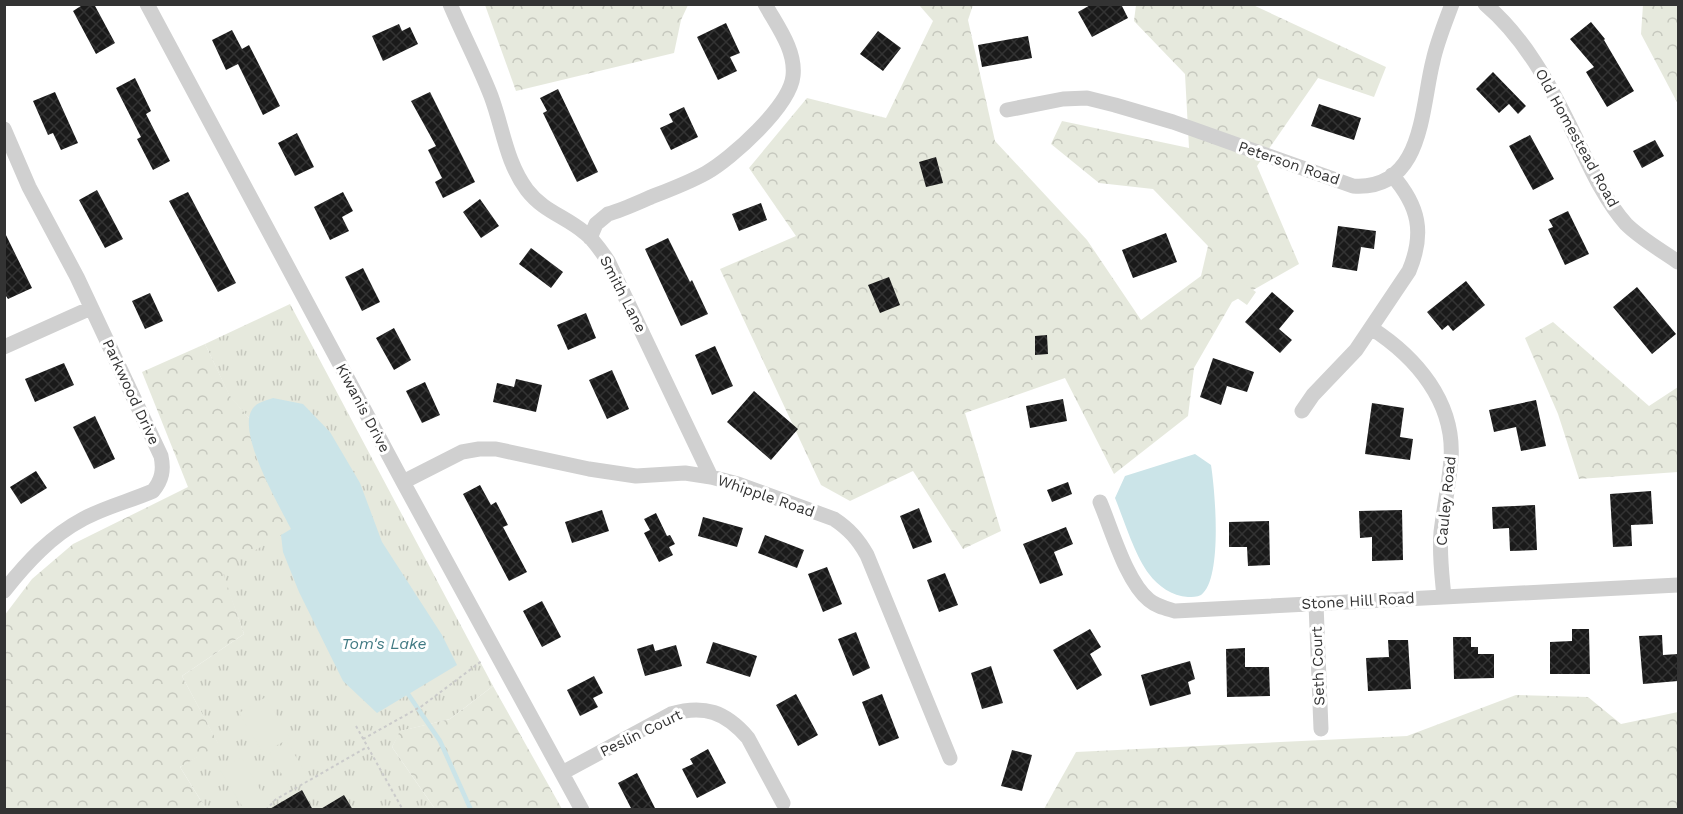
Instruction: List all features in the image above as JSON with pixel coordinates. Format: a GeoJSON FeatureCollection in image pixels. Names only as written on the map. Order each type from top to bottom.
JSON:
{"type":"FeatureCollection","features":[{"type":"Feature","properties":{"kind":"street","name":"Kiwanis Drive"},"geometry":{"type":"LineString","coordinates":[[147,4],[494,651],[582,810]]}},
{"type":"Feature","properties":{"kind":"street","name":"Smith Lane"},"geometry":{"type":"LineString","coordinates":[[450,4],[491,97],[507,153],[516,172],[527,190],[540,204],[590,238],[608,261],[711,477]]}},
{"type":"Feature","properties":{"kind":"street"},"geometry":{"type":"LineString","coordinates":[[590,238],[596,224],[608,214],[707,173],[748,139],[780,107],[788,94],[794,76],[792,61],[789,48],[765,4]]}},
{"type":"Feature","properties":{"kind":"street","name":"Peterson Road"},"geometry":{"type":"LineString","coordinates":[[1007,110],[1063,99],[1087,99],[1173,122],[1353,186],[1374,185],[1392,175],[1407,160],[1416,144],[1422,127],[1432,62],[1452,4]]}},
{"type":"Feature","properties":{"kind":"street","name":"Old Homestead Road"},"geometry":{"type":"LineString","coordinates":[[1485,4],[1513,32],[1529,54],[1554,95],[1588,164],[1613,207],[1626,224],[1642,238],[1678,262]]}},
{"type":"Feature","properties":{"kind":"street","name":"Parkwood Drive"},"geometry":{"type":"LineString","coordinates":[[4,129],[29,187],[91,308],[161,456],[162,476],[153,491],[84,519],[62,532],[27,563],[4,591]]}},
{"type":"Feature","properties":{"kind":"street"},"geometry":{"type":"LineString","coordinates":[[1302,411],[1313,395],[1356,350],[1409,271],[1418,243],[1418,227],[1410,199],[1392,175]]}},
{"type":"Feature","properties":{"kind":"street"},"geometry":{"type":"LineString","coordinates":[[4,347],[91,308]]}},
{"type":"Feature","properties":{"kind":"street","name":"Cauley Road"},"geometry":{"type":"LineString","coordinates":[[1371,328],[1390,340],[1424,374],[1435,391],[1446,417],[1451,459],[1441,534],[1444,597]]}},
{"type":"Feature","properties":{"kind":"street","name":"Whipple Road"},"geometry":{"type":"LineString","coordinates":[[403,482],[462,452],[496,449],[589,469],[636,476],[685,473],[711,477],[738,484],[834,519],[847,528],[867,555],[951,758]]}},
{"type":"Feature","properties":{"kind":"street","name":"Stone Hill Road"},"geometry":{"type":"LineString","coordinates":[[1100,502],[1138,589],[1149,600],[1161,607],[1175,610],[1678,585]]}},
{"type":"Feature","properties":{"kind":"street","name":"Seth Court"},"geometry":{"type":"LineString","coordinates":[[1316,604],[1321,729]]}},
{"type":"Feature","properties":{"kind":"street","name":"Peslin Court"},"geometry":{"type":"LineString","coordinates":[[562,773],[671,714],[700,709],[715,712],[741,730],[748,738],[783,803]]}},
{"type":"Feature","properties":{"kind":"path"},"geometry":{"type":"LineString","coordinates":[[363,739],[422,706],[494,651]]}},
{"type":"Feature","properties":{"kind":"path"},"geometry":{"type":"LineString","coordinates":[[356,726],[403,810]]}},
{"type":"Feature","properties":{"kind":"path"},"geometry":{"type":"LineString","coordinates":[[266,810],[275,800],[367,747]]}},
{"type":"Feature","properties":{"kind":"green space"},"geometry":{"type":"Polygon","coordinates":[[[485,4],[688,5],[681,20],[674,53],[516,91],[485,4]]]}},
{"type":"Feature","properties":{"kind":"green space"},"geometry":{"type":"Polygon","coordinates":[[[919,5],[973,5],[968,20],[995,141],[1087,240],[1141,320],[1201,276],[1208,246],[1153,189],[1099,183],[1051,144],[1062,121],[1189,148],[1185,74],[1134,21],[1136,5],[1253,5],[1386,67],[1374,97],[1318,78],[1257,166],[1299,264],[1232,302],[1194,368],[1188,416],[1114,474],[1065,378],[965,413],[1001,531],[963,549],[913,471],[850,501],[821,485],[720,269],[796,236],[749,168],[807,98],[886,118],[933,21],[919,5]]]}},
{"type":"Feature","properties":{"kind":"green space"},"geometry":{"type":"Polygon","coordinates":[[[1643,5],[1678,5],[1678,104],[1641,34],[1643,5]]]}},
{"type":"Feature","properties":{"kind":"green space"},"geometry":{"type":"Polygon","coordinates":[[[1236,278],[1256,292],[1247,305],[1227,291],[1236,278]]]}},
{"type":"Feature","properties":{"kind":"green space"},"geometry":{"type":"Polygon","coordinates":[[[290,304],[493,686],[450,719],[401,731],[392,747],[435,809],[206,809],[180,767],[218,744],[182,676],[244,634],[221,570],[249,418],[230,397],[205,344],[290,304]]]}},
{"type":"Feature","properties":{"kind":"green space"},"geometry":{"type":"Polygon","coordinates":[[[1553,322],[1649,406],[1678,387],[1678,472],[1579,479],[1558,414],[1525,338],[1553,322]]]}},
{"type":"Feature","properties":{"kind":"green space"},"geometry":{"type":"Polygon","coordinates":[[[205,344],[230,396],[249,418],[255,458],[291,529],[222,570],[244,634],[182,676],[219,745],[180,767],[206,809],[5,809],[4,616],[32,579],[73,544],[188,487],[142,372],[205,344]]]}},
{"type":"Feature","properties":{"kind":"green space"},"geometry":{"type":"Polygon","coordinates":[[[493,686],[562,809],[435,809],[392,747],[400,731],[450,719],[493,686]]]}},
{"type":"Feature","properties":{"kind":"green space"},"geometry":{"type":"Polygon","coordinates":[[[1516,695],[1588,697],[1621,724],[1678,712],[1678,809],[1044,809],[1076,752],[1407,736],[1516,695]]]}},
{"type":"Feature","properties":{"kind":"green space"},"geometry":{"type":"Polygon","coordinates":[[[266,697],[290,738],[263,753],[239,713],[266,697]]]}},
{"type":"Feature","properties":{"kind":"green space"},"geometry":{"type":"Polygon","coordinates":[[[287,742],[307,775],[289,786],[269,753],[287,742]]]}},
{"type":"Feature","properties":{"kind":"green space"},"geometry":{"type":"Polygon","coordinates":[[[241,757],[265,798],[246,809],[220,770],[241,757]]]}},
{"type":"Feature","properties":{"kind":"water","name":"Tom's Lake"},"geometry":{"type":"Polygon","coordinates":[[[273,398],[303,404],[330,432],[360,483],[382,542],[442,635],[457,665],[377,713],[343,681],[299,592],[283,552],[281,535],[291,529],[260,467],[249,431],[249,416],[255,406],[273,398]]]}},
{"type":"Feature","properties":{"kind":"water"},"geometry":{"type":"Polygon","coordinates":[[[1195,454],[1211,465],[1216,533],[1215,553],[1208,586],[1201,595],[1188,597],[1166,590],[1149,574],[1134,548],[1115,498],[1125,476],[1195,454]]]}},
{"type":"Feature","properties":{"kind":"building"},"geometry":{"type":"Polygon","coordinates":[[[84,4],[94,4],[115,43],[96,54],[73,11],[84,4]]]}},
{"type":"Feature","properties":{"kind":"building"},"geometry":{"type":"Polygon","coordinates":[[[1092,4],[1121,4],[1128,18],[1092,37],[1078,12],[1092,4]]]}},
{"type":"Feature","properties":{"kind":"building"},"geometry":{"type":"Polygon","coordinates":[[[1591,22],[1605,39],[1634,91],[1607,107],[1586,72],[1594,67],[1570,39],[1591,22]]]}},
{"type":"Feature","properties":{"kind":"building"},"geometry":{"type":"Polygon","coordinates":[[[726,23],[740,53],[730,57],[737,71],[718,80],[697,37],[726,23]]]}},
{"type":"Feature","properties":{"kind":"building"},"geometry":{"type":"Polygon","coordinates":[[[399,24],[402,31],[410,27],[418,44],[383,61],[372,36],[399,24]]]}},
{"type":"Feature","properties":{"kind":"building"},"geometry":{"type":"Polygon","coordinates":[[[232,30],[242,49],[249,45],[280,106],[263,115],[238,64],[226,70],[212,40],[232,30]]]}},
{"type":"Feature","properties":{"kind":"building"},"geometry":{"type":"Polygon","coordinates":[[[878,31],[901,48],[883,71],[860,54],[878,31]]]}},
{"type":"Feature","properties":{"kind":"building"},"geometry":{"type":"Polygon","coordinates":[[[1028,36],[1032,58],[982,67],[978,45],[1028,36]]]}},
{"type":"Feature","properties":{"kind":"building"},"geometry":{"type":"Polygon","coordinates":[[[1493,72],[1526,106],[1518,114],[1509,104],[1499,113],[1476,89],[1493,72]]]}},
{"type":"Feature","properties":{"kind":"building"},"geometry":{"type":"Polygon","coordinates":[[[135,78],[151,111],[146,114],[170,161],[153,170],[137,139],[141,137],[116,88],[135,78]]]}},
{"type":"Feature","properties":{"kind":"building"},"geometry":{"type":"Polygon","coordinates":[[[558,89],[598,172],[577,182],[543,113],[547,111],[540,98],[558,89]]]}},
{"type":"Feature","properties":{"kind":"building"},"geometry":{"type":"Polygon","coordinates":[[[55,92],[78,143],[61,150],[53,133],[48,135],[33,101],[55,92]]]}},
{"type":"Feature","properties":{"kind":"building"},"geometry":{"type":"Polygon","coordinates":[[[430,92],[475,182],[443,198],[435,182],[442,178],[428,150],[436,146],[411,101],[430,92]]]}},
{"type":"Feature","properties":{"kind":"building"},"geometry":{"type":"Polygon","coordinates":[[[1319,104],[1361,118],[1354,140],[1311,126],[1319,104]]]}},
{"type":"Feature","properties":{"kind":"building"},"geometry":{"type":"Polygon","coordinates":[[[684,107],[698,137],[671,150],[660,128],[673,122],[669,114],[684,107]]]}},
{"type":"Feature","properties":{"kind":"building"},"geometry":{"type":"Polygon","coordinates":[[[297,133],[314,167],[295,176],[278,143],[297,133]]]}},
{"type":"Feature","properties":{"kind":"building"},"geometry":{"type":"Polygon","coordinates":[[[1530,135],[1554,179],[1533,190],[1509,146],[1530,135]]]}},
{"type":"Feature","properties":{"kind":"building"},"geometry":{"type":"Polygon","coordinates":[[[1655,140],[1664,156],[1642,168],[1633,151],[1655,140]]]}},
{"type":"Feature","properties":{"kind":"building"},"geometry":{"type":"Polygon","coordinates":[[[936,157],[943,183],[926,187],[919,162],[936,157]]]}},
{"type":"Feature","properties":{"kind":"building"},"geometry":{"type":"Polygon","coordinates":[[[97,190],[123,239],[105,248],[79,200],[97,190]]]}},
{"type":"Feature","properties":{"kind":"building"},"geometry":{"type":"Polygon","coordinates":[[[188,192],[236,283],[218,292],[169,201],[188,192]]]}},
{"type":"Feature","properties":{"kind":"building"},"geometry":{"type":"Polygon","coordinates":[[[343,192],[353,211],[342,217],[349,231],[330,240],[314,207],[343,192]]]}},
{"type":"Feature","properties":{"kind":"building"},"geometry":{"type":"Polygon","coordinates":[[[480,199],[499,226],[481,238],[463,212],[480,199]]]}},
{"type":"Feature","properties":{"kind":"building"},"geometry":{"type":"Polygon","coordinates":[[[761,203],[767,220],[739,231],[732,214],[761,203]]]}},
{"type":"Feature","properties":{"kind":"building"},"geometry":{"type":"Polygon","coordinates":[[[1568,211],[1589,254],[1565,265],[1548,229],[1553,227],[1549,220],[1568,211]]]}},
{"type":"Feature","properties":{"kind":"building"},"geometry":{"type":"Polygon","coordinates":[[[1338,226],[1376,231],[1374,249],[1361,247],[1357,271],[1332,267],[1338,226]]]}},
{"type":"Feature","properties":{"kind":"building"},"geometry":{"type":"Polygon","coordinates":[[[4,231],[32,288],[8,299],[4,293],[4,231]]]}},
{"type":"Feature","properties":{"kind":"building"},"geometry":{"type":"Polygon","coordinates":[[[1166,233],[1177,262],[1133,278],[1122,250],[1166,233]]]}},
{"type":"Feature","properties":{"kind":"building"},"geometry":{"type":"Polygon","coordinates":[[[668,238],[708,314],[681,326],[645,249],[668,238]]]}},
{"type":"Feature","properties":{"kind":"building"},"geometry":{"type":"Polygon","coordinates":[[[531,248],[563,272],[551,288],[519,264],[531,248]]]}},
{"type":"Feature","properties":{"kind":"building"},"geometry":{"type":"Polygon","coordinates":[[[363,268],[380,302],[362,311],[345,277],[363,268]]]}},
{"type":"Feature","properties":{"kind":"building"},"geometry":{"type":"Polygon","coordinates":[[[889,277],[900,305],[880,313],[868,285],[889,277]]]}},
{"type":"Feature","properties":{"kind":"building"},"geometry":{"type":"Polygon","coordinates":[[[1466,281],[1485,305],[1453,331],[1448,325],[1442,330],[1427,312],[1466,281]]]}},
{"type":"Feature","properties":{"kind":"building"},"geometry":{"type":"Polygon","coordinates":[[[1637,287],[1676,334],[1652,354],[1613,307],[1637,287]]]}},
{"type":"Feature","properties":{"kind":"building"},"geometry":{"type":"Polygon","coordinates":[[[1272,292],[1294,311],[1279,329],[1292,340],[1280,353],[1245,322],[1272,292]]]}},
{"type":"Feature","properties":{"kind":"building"},"geometry":{"type":"Polygon","coordinates":[[[150,293],[163,321],[145,329],[132,301],[150,293]]]}},
{"type":"Feature","properties":{"kind":"building"},"geometry":{"type":"Polygon","coordinates":[[[586,313],[596,338],[568,350],[557,325],[586,313]]]}},
{"type":"Feature","properties":{"kind":"building"},"geometry":{"type":"Polygon","coordinates":[[[394,328],[411,360],[394,370],[376,338],[394,328]]]}},
{"type":"Feature","properties":{"kind":"building"},"geometry":{"type":"Polygon","coordinates":[[[1047,335],[1048,354],[1035,355],[1035,336],[1047,335]]]}},
{"type":"Feature","properties":{"kind":"building"},"geometry":{"type":"Polygon","coordinates":[[[715,346],[733,386],[712,395],[695,355],[715,346]]]}},
{"type":"Feature","properties":{"kind":"building"},"geometry":{"type":"Polygon","coordinates":[[[1213,358],[1254,372],[1247,392],[1227,386],[1221,405],[1200,397],[1213,358]]]}},
{"type":"Feature","properties":{"kind":"building"},"geometry":{"type":"Polygon","coordinates":[[[64,363],[74,385],[35,402],[25,379],[64,363]]]}},
{"type":"Feature","properties":{"kind":"building"},"geometry":{"type":"Polygon","coordinates":[[[612,370],[629,409],[607,419],[589,380],[612,370]]]}},
{"type":"Feature","properties":{"kind":"building"},"geometry":{"type":"Polygon","coordinates":[[[516,379],[542,385],[536,412],[493,402],[497,383],[514,387],[516,379]]]}},
{"type":"Feature","properties":{"kind":"building"},"geometry":{"type":"Polygon","coordinates":[[[425,382],[440,415],[422,423],[406,391],[425,382]]]}},
{"type":"Feature","properties":{"kind":"building"},"geometry":{"type":"Polygon","coordinates":[[[754,391],[798,429],[771,460],[727,422],[754,391]]]}},
{"type":"Feature","properties":{"kind":"building"},"geometry":{"type":"Polygon","coordinates":[[[1063,399],[1067,421],[1030,428],[1026,406],[1063,399]]]}},
{"type":"Feature","properties":{"kind":"building"},"geometry":{"type":"Polygon","coordinates":[[[1536,400],[1546,446],[1521,451],[1516,427],[1494,432],[1489,410],[1536,400]]]}},
{"type":"Feature","properties":{"kind":"building"},"geometry":{"type":"Polygon","coordinates":[[[1372,403],[1404,408],[1400,437],[1413,439],[1410,460],[1365,454],[1372,403]]]}},
{"type":"Feature","properties":{"kind":"building"},"geometry":{"type":"Polygon","coordinates":[[[95,416],[115,459],[94,469],[73,427],[95,416]]]}},
{"type":"Feature","properties":{"kind":"building"},"geometry":{"type":"Polygon","coordinates":[[[36,471],[47,488],[21,504],[10,487],[36,471]]]}},
{"type":"Feature","properties":{"kind":"building"},"geometry":{"type":"Polygon","coordinates":[[[1068,482],[1072,494],[1052,502],[1047,490],[1068,482]]]}},
{"type":"Feature","properties":{"kind":"building"},"geometry":{"type":"Polygon","coordinates":[[[480,485],[491,505],[496,502],[508,525],[503,527],[527,572],[509,581],[463,494],[480,485]]]}},
{"type":"Feature","properties":{"kind":"building"},"geometry":{"type":"Polygon","coordinates":[[[1651,491],[1653,524],[1631,525],[1632,546],[1613,547],[1610,494],[1651,491]]]}},
{"type":"Feature","properties":{"kind":"building"},"geometry":{"type":"Polygon","coordinates":[[[1535,505],[1537,550],[1510,551],[1509,528],[1493,529],[1492,507],[1535,505]]]}},
{"type":"Feature","properties":{"kind":"building"},"geometry":{"type":"Polygon","coordinates":[[[919,508],[932,542],[913,549],[900,516],[919,508]]]}},
{"type":"Feature","properties":{"kind":"building"},"geometry":{"type":"Polygon","coordinates":[[[602,510],[609,531],[572,543],[565,522],[602,510]]]}},
{"type":"Feature","properties":{"kind":"building"},"geometry":{"type":"Polygon","coordinates":[[[1402,510],[1403,560],[1372,561],[1372,537],[1360,538],[1359,511],[1402,510]]]}},
{"type":"Feature","properties":{"kind":"building"},"geometry":{"type":"Polygon","coordinates":[[[656,513],[667,536],[670,535],[675,544],[669,547],[673,555],[659,562],[644,533],[650,530],[644,519],[656,513]]]}},
{"type":"Feature","properties":{"kind":"building"},"geometry":{"type":"Polygon","coordinates":[[[703,517],[743,528],[737,547],[698,536],[703,517]]]}},
{"type":"Feature","properties":{"kind":"building"},"geometry":{"type":"Polygon","coordinates":[[[1269,521],[1270,565],[1248,566],[1247,547],[1229,547],[1229,522],[1269,521]]]}},
{"type":"Feature","properties":{"kind":"building"},"geometry":{"type":"Polygon","coordinates":[[[1066,527],[1073,544],[1054,552],[1063,575],[1040,584],[1023,544],[1066,527]]]}},
{"type":"Feature","properties":{"kind":"building"},"geometry":{"type":"Polygon","coordinates":[[[765,535],[804,550],[797,568],[758,553],[765,535]]]}},
{"type":"Feature","properties":{"kind":"building"},"geometry":{"type":"Polygon","coordinates":[[[827,567],[842,604],[823,612],[808,574],[827,567]]]}},
{"type":"Feature","properties":{"kind":"building"},"geometry":{"type":"Polygon","coordinates":[[[945,573],[958,605],[939,612],[927,580],[945,573]]]}},
{"type":"Feature","properties":{"kind":"building"},"geometry":{"type":"Polygon","coordinates":[[[542,601],[561,637],[542,647],[523,611],[542,601]]]}},
{"type":"Feature","properties":{"kind":"building"},"geometry":{"type":"Polygon","coordinates":[[[1090,629],[1101,647],[1090,654],[1102,675],[1077,690],[1053,650],[1090,629]]]}},
{"type":"Feature","properties":{"kind":"building"},"geometry":{"type":"Polygon","coordinates":[[[1572,629],[1589,629],[1590,674],[1550,674],[1550,642],[1572,641],[1572,629]]]}},
{"type":"Feature","properties":{"kind":"building"},"geometry":{"type":"Polygon","coordinates":[[[856,632],[870,668],[853,676],[838,639],[856,632]]]}},
{"type":"Feature","properties":{"kind":"building"},"geometry":{"type":"Polygon","coordinates":[[[1662,635],[1663,655],[1678,654],[1678,681],[1643,684],[1639,636],[1662,635]]]}},
{"type":"Feature","properties":{"kind":"building"},"geometry":{"type":"Polygon","coordinates":[[[1453,637],[1471,637],[1471,647],[1478,647],[1478,654],[1494,654],[1494,678],[1454,679],[1453,637]]]}},
{"type":"Feature","properties":{"kind":"building"},"geometry":{"type":"Polygon","coordinates":[[[1388,640],[1408,640],[1411,689],[1368,691],[1366,658],[1389,657],[1388,640]]]}},
{"type":"Feature","properties":{"kind":"building"},"geometry":{"type":"Polygon","coordinates":[[[713,642],[757,656],[750,677],[706,663],[713,642]]]}},
{"type":"Feature","properties":{"kind":"building"},"geometry":{"type":"Polygon","coordinates":[[[653,644],[655,651],[676,645],[682,666],[645,676],[637,649],[653,644]]]}},
{"type":"Feature","properties":{"kind":"building"},"geometry":{"type":"Polygon","coordinates":[[[1245,648],[1245,667],[1269,667],[1270,696],[1227,697],[1226,649],[1245,648]]]}},
{"type":"Feature","properties":{"kind":"building"},"geometry":{"type":"Polygon","coordinates":[[[1190,661],[1195,679],[1188,682],[1191,694],[1150,706],[1141,675],[1190,661]]]}},
{"type":"Feature","properties":{"kind":"building"},"geometry":{"type":"Polygon","coordinates":[[[991,666],[1003,703],[982,709],[971,673],[991,666]]]}},
{"type":"Feature","properties":{"kind":"building"},"geometry":{"type":"Polygon","coordinates":[[[594,676],[603,693],[593,698],[598,707],[580,716],[567,690],[594,676]]]}},
{"type":"Feature","properties":{"kind":"building"},"geometry":{"type":"Polygon","coordinates":[[[796,694],[818,735],[798,746],[776,705],[796,694]]]}},
{"type":"Feature","properties":{"kind":"building"},"geometry":{"type":"Polygon","coordinates":[[[882,694],[899,738],[879,746],[862,702],[882,694]]]}},
{"type":"Feature","properties":{"kind":"building"},"geometry":{"type":"Polygon","coordinates":[[[708,749],[726,783],[697,798],[682,769],[693,764],[690,759],[708,749]]]}},
{"type":"Feature","properties":{"kind":"building"},"geometry":{"type":"Polygon","coordinates":[[[1012,750],[1032,755],[1022,791],[1001,786],[1012,750]]]}},
{"type":"Feature","properties":{"kind":"building"},"geometry":{"type":"Polygon","coordinates":[[[637,773],[656,810],[632,810],[618,783],[637,773]]]}},
{"type":"Feature","properties":{"kind":"building"},"geometry":{"type":"Polygon","coordinates":[[[302,790],[313,810],[268,810],[302,790]]]}},
{"type":"Feature","properties":{"kind":"building"},"geometry":{"type":"Polygon","coordinates":[[[344,795],[353,810],[319,810],[344,795]]]}},
{"type":"Feature","properties":{"kind":"waterway"},"geometry":{"type":"LineString","coordinates":[[408,694],[440,741],[471,810]]}}]}
